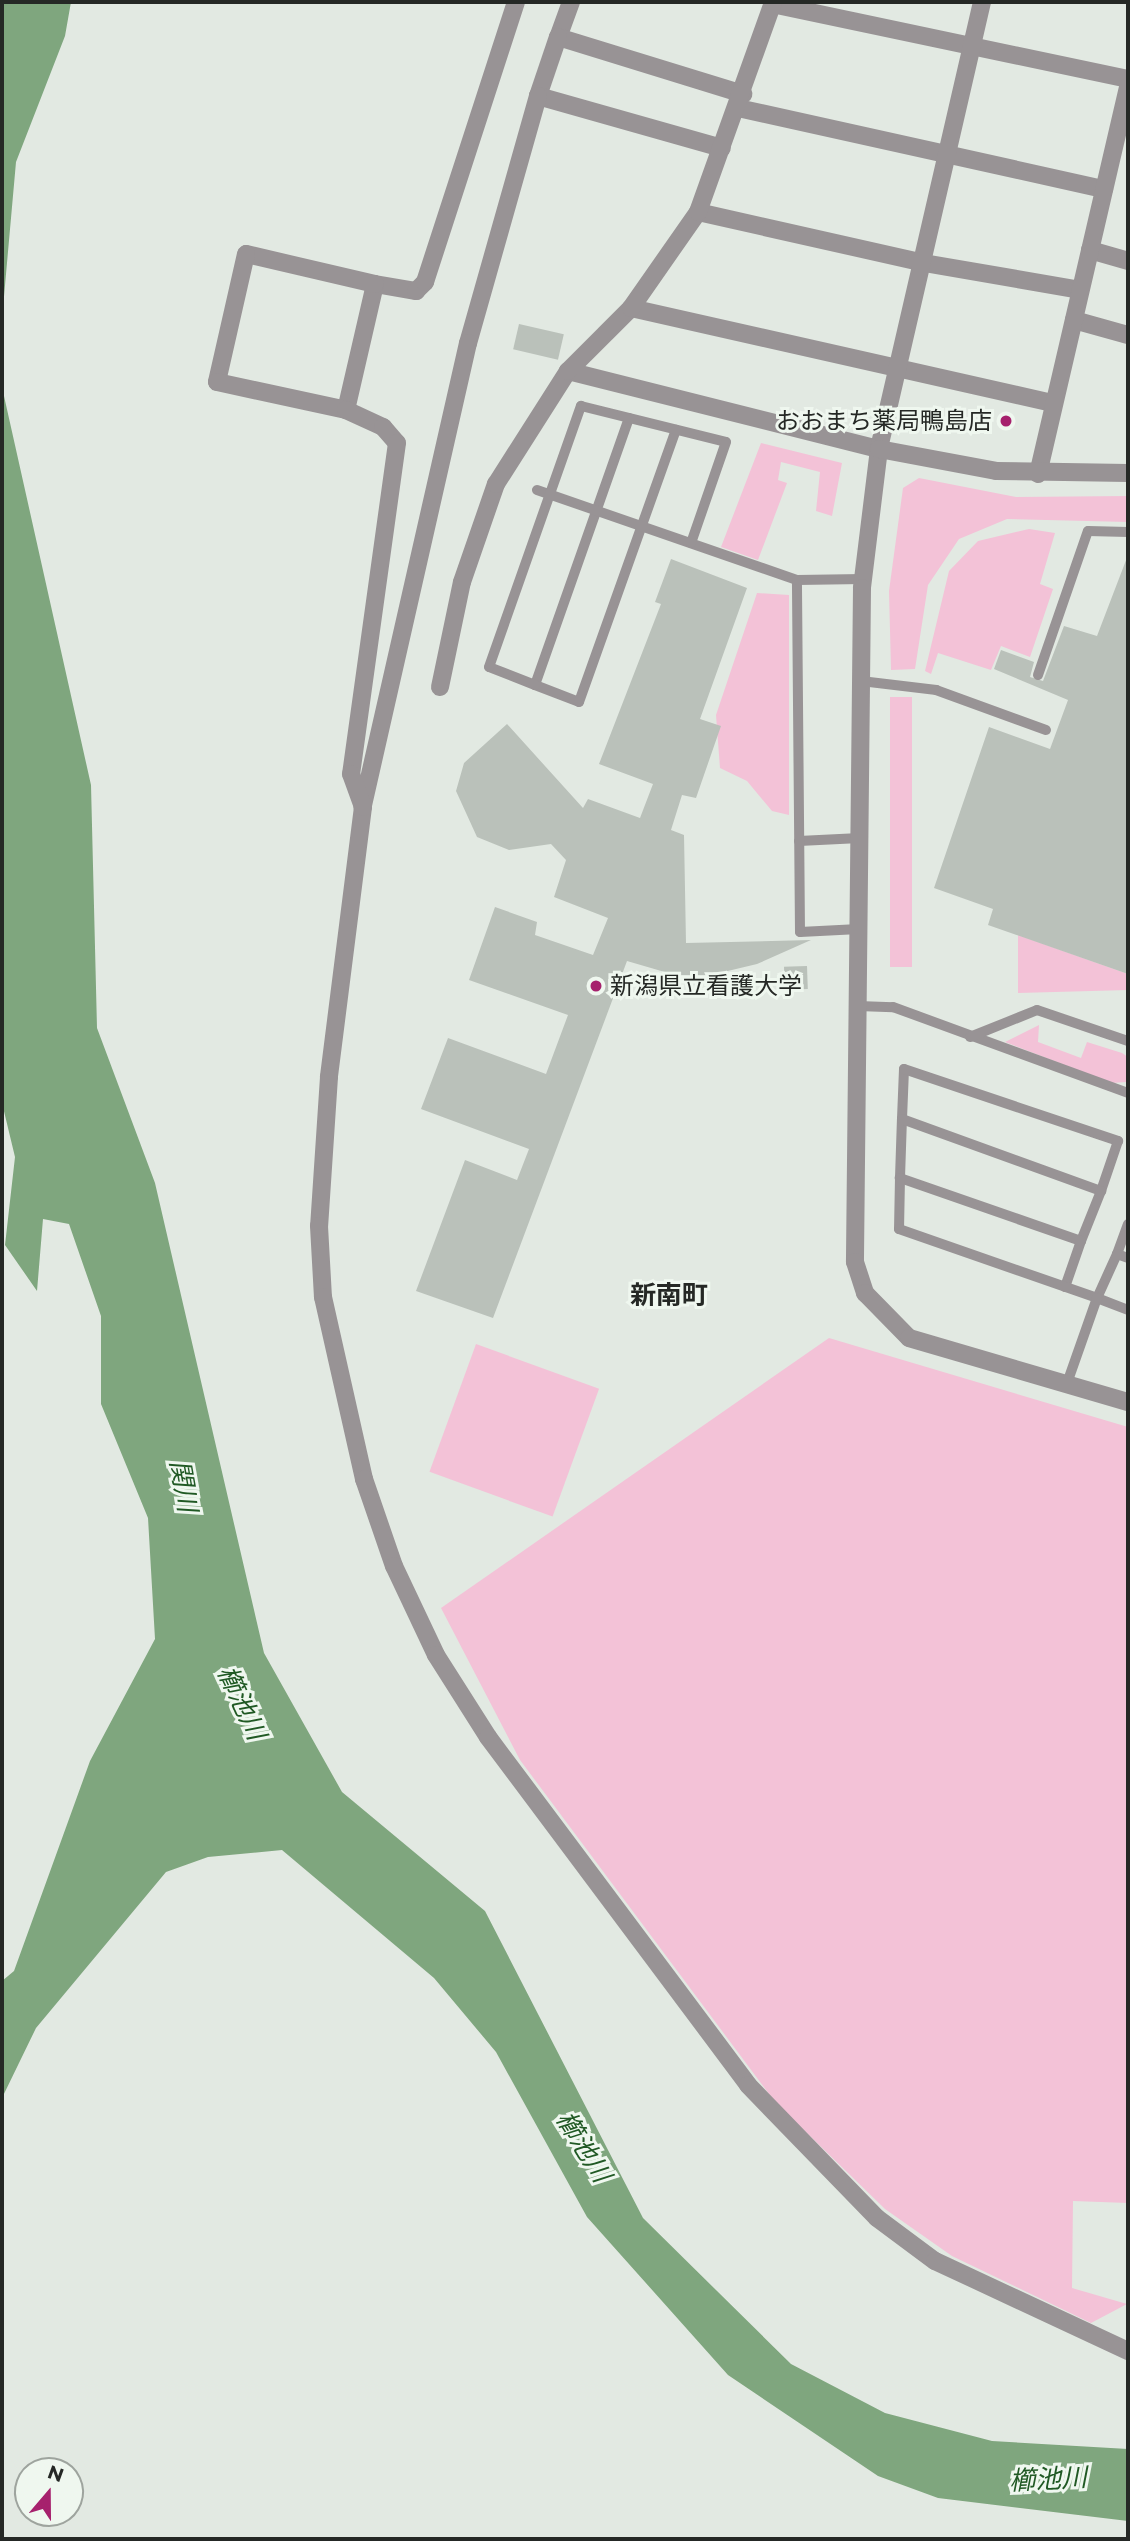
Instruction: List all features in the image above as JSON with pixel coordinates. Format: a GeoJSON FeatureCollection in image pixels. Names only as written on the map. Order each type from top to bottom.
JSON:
{"type":"FeatureCollection","features":[{"type":"Feature","properties":{"kind":"street"},"geometry":{"type":"LineString","coordinates":[[363,807],[351,774],[397,443],[383,428],[346,410],[217,382],[219,369],[246,254],[375,284],[416,290],[425,282],[516,2]]}},
{"type":"Feature","properties":{"kind":"street"},"geometry":{"type":"LineString","coordinates":[[571,2],[538,96],[468,343],[363,807],[329,1077],[319,1226],[323,1297],[365,1479],[394,1566],[436,1655],[488,1737],[740,2074],[813,2157],[877,2218],[935,2261],[1128,2351]]}},
{"type":"Feature","properties":{"kind":"street"},"geometry":{"type":"LineString","coordinates":[[982,2],[900,371],[879,449],[863,579],[855,1262],[865,1293],[909,1338],[1128,1402]]}},
{"type":"Feature","properties":{"kind":"street"},"geometry":{"type":"LineString","coordinates":[[440,687],[462,582],[496,484],[568,371],[631,308],[698,212],[741,101],[773,3],[1128,79]]}},
{"type":"Feature","properties":{"kind":"street"},"geometry":{"type":"LineString","coordinates":[[558,37],[741,101],[948,154],[1104,189]]}},
{"type":"Feature","properties":{"kind":"street"},"geometry":{"type":"LineString","coordinates":[[1038,474],[1104,189],[1122,137],[1128,86]]}},
{"type":"Feature","properties":{"kind":"street"},"geometry":{"type":"LineString","coordinates":[[538,96],[722,148]]}},
{"type":"Feature","properties":{"kind":"street"},"geometry":{"type":"LineString","coordinates":[[698,212],[924,263],[1080,290]]}},
{"type":"Feature","properties":{"kind":"street"},"geometry":{"type":"LineString","coordinates":[[1090,250],[1128,261]]}},
{"type":"Feature","properties":{"kind":"street"},"geometry":{"type":"LineString","coordinates":[[346,410],[375,284]]}},
{"type":"Feature","properties":{"kind":"street"},"geometry":{"type":"LineString","coordinates":[[631,308],[900,371],[1053,403]]}},
{"type":"Feature","properties":{"kind":"street"},"geometry":{"type":"LineString","coordinates":[[1074,320],[1128,335]]}},
{"type":"Feature","properties":{"kind":"street"},"geometry":{"type":"LineString","coordinates":[[568,371],[879,449],[1038,474],[1128,473]]}},
{"type":"Feature","properties":{"kind":"lane"},"geometry":{"type":"LineString","coordinates":[[676,430],[579,702],[489,667],[581,406],[726,442],[691,543]]}},
{"type":"Feature","properties":{"kind":"lane"},"geometry":{"type":"LineString","coordinates":[[535,685],[629,418]]}},
{"type":"Feature","properties":{"kind":"lane"},"geometry":{"type":"LineString","coordinates":[[537,490],[797,580],[863,579]]}},
{"type":"Feature","properties":{"kind":"lane"},"geometry":{"type":"LineString","coordinates":[[1038,676],[1088,531],[1128,532]]}},
{"type":"Feature","properties":{"kind":"lane"},"geometry":{"type":"LineString","coordinates":[[797,580],[800,932],[859,929]]}},
{"type":"Feature","properties":{"kind":"lane"},"geometry":{"type":"LineString","coordinates":[[861,681],[936,690],[1046,730]]}},
{"type":"Feature","properties":{"kind":"lane"},"geometry":{"type":"LineString","coordinates":[[799,842],[860,838]]}},
{"type":"Feature","properties":{"kind":"lane"},"geometry":{"type":"LineString","coordinates":[[858,1006],[893,1007],[1128,1093]]}},
{"type":"Feature","properties":{"kind":"lane"},"geometry":{"type":"LineString","coordinates":[[970,1037],[1037,1010],[1128,1041]]}},
{"type":"Feature","properties":{"kind":"lane"},"geometry":{"type":"LineString","coordinates":[[1065,1287],[1118,1141],[904,1069],[900,1229],[1128,1310]]}},
{"type":"Feature","properties":{"kind":"lane"},"geometry":{"type":"LineString","coordinates":[[902,1119],[1101,1191]]}},
{"type":"Feature","properties":{"kind":"lane"},"geometry":{"type":"LineString","coordinates":[[900,1178],[1081,1241]]}},
{"type":"Feature","properties":{"kind":"lane"},"geometry":{"type":"LineString","coordinates":[[1066,1386],[1097,1298],[1123,1256],[1128,1224]]}},
{"type":"Feature","properties":{"kind":"shaded area"},"geometry":{"type":"Polygon","coordinates":[[[761,443],[842,463],[832,516],[816,511],[820,472],[781,462],[778,480],[787,483],[758,560],[721,547],[761,443]]]}},
{"type":"Feature","properties":{"kind":"shaded area"},"geometry":{"type":"Polygon","coordinates":[[[919,478],[1016,497],[1128,496],[1128,522],[1007,519],[959,539],[928,585],[915,669],[891,670],[889,591],[903,488],[919,478]]]}},
{"type":"Feature","properties":{"kind":"shaded area"},"geometry":{"type":"Polygon","coordinates":[[[1029,529],[1055,533],[1040,584],[1053,589],[1030,657],[1001,646],[991,670],[938,653],[931,674],[925,671],[949,571],[978,541],[1029,529]]]}},
{"type":"Feature","properties":{"kind":"shaded area"},"geometry":{"type":"Polygon","coordinates":[[[757,593],[789,595],[789,815],[772,811],[747,781],[720,768],[716,715],[757,593]]]}},
{"type":"Feature","properties":{"kind":"shaded area"},"geometry":{"type":"Polygon","coordinates":[[[890,697],[912,697],[912,967],[890,967],[890,697]]]}},
{"type":"Feature","properties":{"kind":"shaded area"},"geometry":{"type":"Polygon","coordinates":[[[1018,935],[1128,974],[1128,990],[1018,993],[1018,935]]]}},
{"type":"Feature","properties":{"kind":"shaded area"},"geometry":{"type":"Polygon","coordinates":[[[1039,1025],[1038,1042],[1081,1058],[1087,1042],[1122,1053],[1128,1057],[1126,1082],[1111,1083],[1005,1042],[1039,1025]]]}},
{"type":"Feature","properties":{"kind":"shaded area"},"geometry":{"type":"Polygon","coordinates":[[[829,1338],[1128,1427],[1128,2203],[1073,2201],[1072,2288],[1127,2304],[1091,2323],[952,2256],[885,2209],[775,2102],[520,1760],[441,1608],[829,1338]]]}},
{"type":"Feature","properties":{"kind":"shaded area"},"geometry":{"type":"Polygon","coordinates":[[[476,1344],[599,1389],[553,1517],[429,1472],[476,1344]]]}},
{"type":"Feature","properties":{"kind":"water"},"geometry":{"type":"Polygon","coordinates":[[[2,2],[71,2],[65,36],[16,162],[2,319],[2,2]]]}},
{"type":"Feature","properties":{"kind":"water"},"geometry":{"type":"Polygon","coordinates":[[[2,387],[91,785],[97,1028],[155,1183],[264,1653],[342,1792],[485,1911],[643,2218],[791,2364],[885,2413],[992,2441],[1128,2449],[1128,2521],[938,2498],[878,2476],[728,2375],[587,2217],[496,2052],[434,1978],[282,1850],[208,1857],[166,1872],[36,2028],[2,2098],[2,1981],[14,1971],[90,1761],[155,1639],[148,1518],[101,1404],[101,1316],[69,1224],[43,1219],[37,1291],[5,1245],[15,1157],[2,1103],[2,387]]]}},
{"type":"Feature","properties":{"kind":"building"},"geometry":{"type":"Polygon","coordinates":[[[519,324],[564,334],[558,360],[513,349],[519,324]]]}},
{"type":"Feature","properties":{"kind":"building"},"geometry":{"type":"Polygon","coordinates":[[[1128,555],[1128,974],[988,925],[993,909],[934,888],[989,727],[1050,749],[1068,700],[994,669],[1001,650],[1034,662],[1030,677],[1043,681],[1064,626],[1097,636],[1128,555]]]}},
{"type":"Feature","properties":{"kind":"building"},"geometry":{"type":"Polygon","coordinates":[[[671,559],[747,588],[700,719],[721,726],[696,798],[682,795],[671,830],[684,835],[686,943],[811,940],[757,964],[711,975],[675,975],[627,961],[493,1318],[416,1291],[465,1160],[517,1180],[529,1149],[421,1109],[448,1038],[546,1074],[568,1015],[469,980],[495,907],[537,922],[535,935],[593,955],[608,918],[554,897],[566,860],[551,844],[509,850],[477,837],[456,791],[464,763],[507,724],[583,808],[588,799],[640,818],[653,784],[599,764],[661,604],[655,602],[671,559]]]}},
{"type":"Feature","properties":{"kind":"building"},"geometry":{"type":"Polygon","coordinates":[[[807,966],[808,989],[785,990],[784,967],[807,966]]]}},
{"type":"Feature","properties":{"kind":"place","name":"おおまち薬局鴨島店"},"geometry":{"type":"Point","coordinates":[1006,421]}},
{"type":"Feature","properties":{"kind":"place","name":"新潟県立看護大学"},"geometry":{"type":"Point","coordinates":[596,986]}},
{"type":"Feature","properties":{"kind":"district","name":"新南町"},"geometry":{"type":"Point","coordinates":[669,1296]}},
{"type":"Feature","properties":{"kind":"water label","name":"関川"},"geometry":{"type":"Point","coordinates":[183,1486]}},
{"type":"Feature","properties":{"kind":"water label","name":"櫛池川"},"geometry":{"type":"Point","coordinates":[241,1703]}},
{"type":"Feature","properties":{"kind":"water label","name":"櫛池川"},"geometry":{"type":"Point","coordinates":[583,2147]}},
{"type":"Feature","properties":{"kind":"water label","name":"櫛池川"},"geometry":{"type":"Point","coordinates":[1048,2480]}}]}
